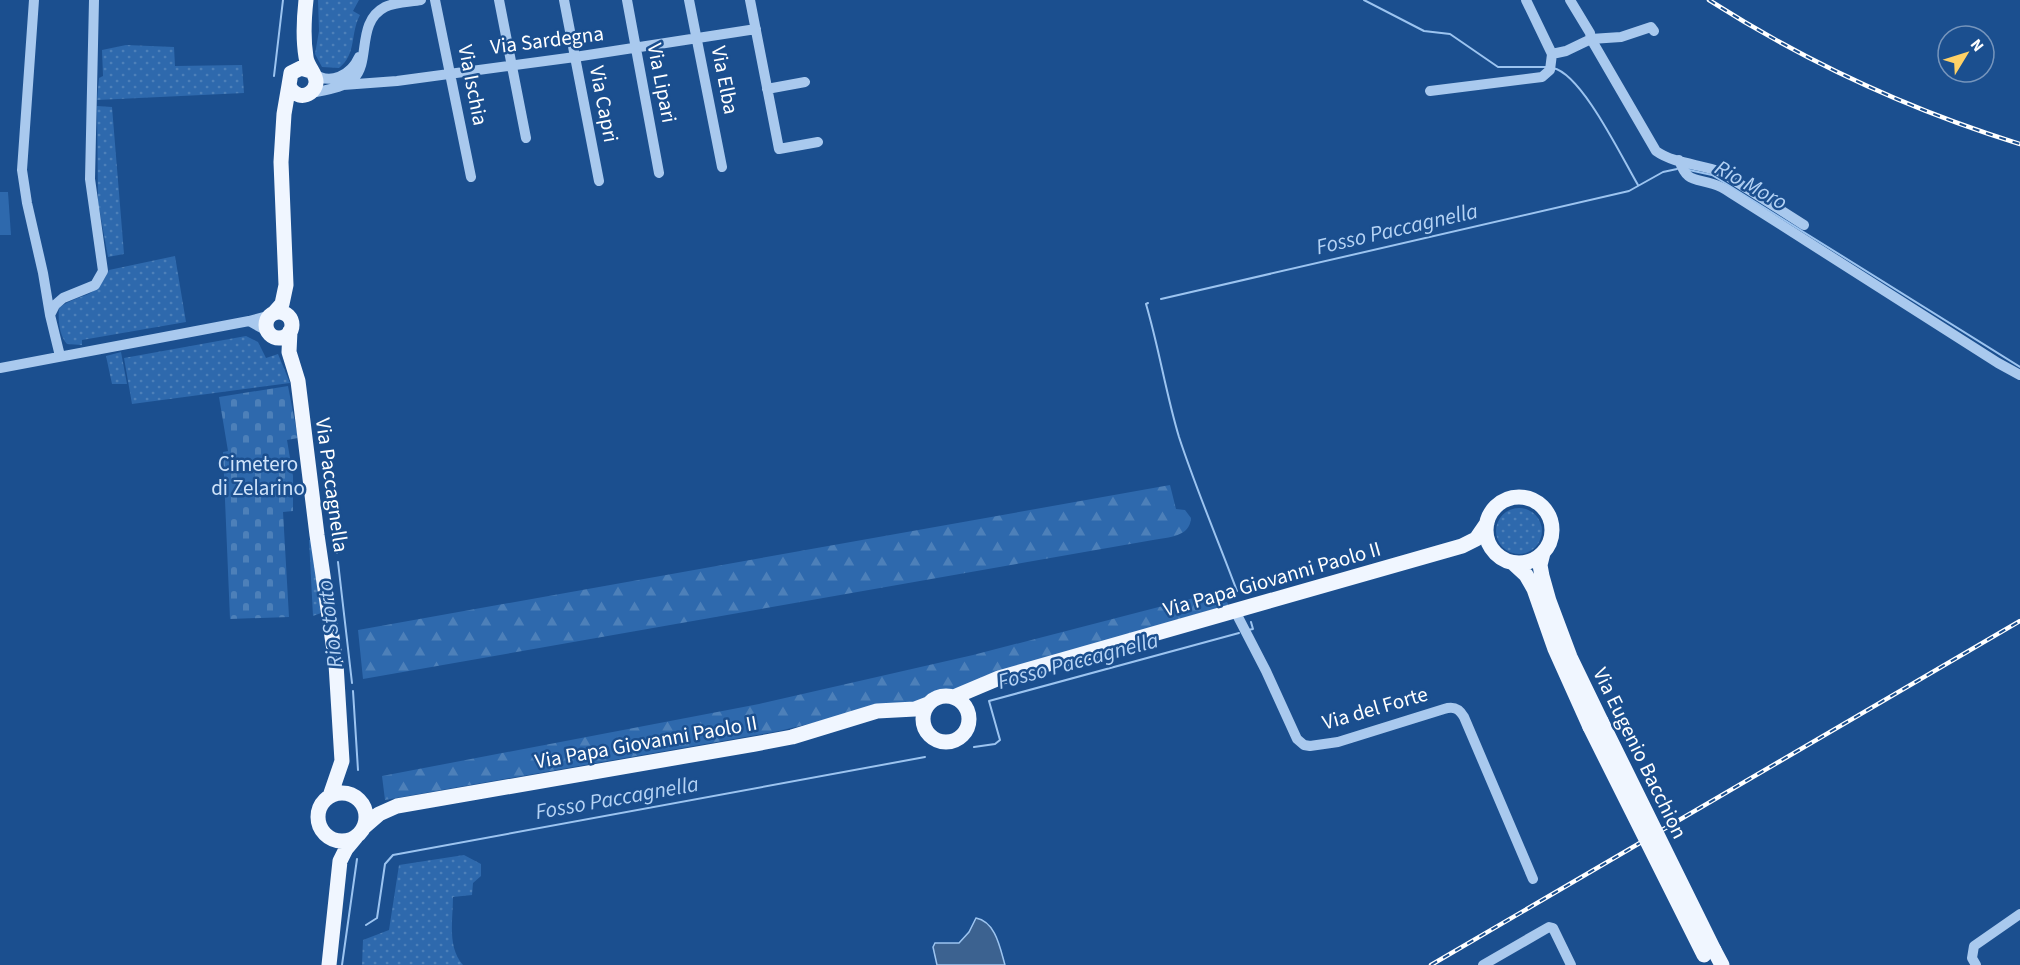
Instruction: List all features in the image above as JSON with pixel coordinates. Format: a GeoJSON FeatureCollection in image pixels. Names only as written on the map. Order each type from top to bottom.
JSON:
{"type":"FeatureCollection","features":[{"type":"Feature","properties":{"kind":"main road"},"geometry":{"type":"LineString","coordinates":[[300,0],[294,70],[289,78],[289,85],[296,94],[309,94]]}},
{"type":"Feature","properties":{"kind":"main road"},"geometry":{"type":"LineString","coordinates":[[283,143],[295,110],[316,83],[306,53],[306,0]]}},
{"type":"Feature","properties":{"kind":"main road"},"geometry":{"type":"LineString","coordinates":[[294,70],[303,68],[312,72]]}},
{"type":"Feature","properties":{"kind":"main road","name":"Via Paccagnella"},"geometry":{"type":"LineString","coordinates":[[289,85],[284,114],[281,194],[286,285],[290,304],[290,352],[296,373],[315,525],[336,664],[342,761],[358,799]]}},
{"type":"Feature","properties":{"kind":"main road"},"geometry":{"type":"LineString","coordinates":[[273,314],[284,313],[290,325],[282,337],[270,333],[267,321],[273,314],[282,304],[286,285]]}},
{"type":"Feature","properties":{"kind":"main road","name":"Via Paccagnella"},"geometry":{"type":"LineString","coordinates":[[270,333],[299,394]]}},
{"type":"Feature","properties":{"kind":"main road"},"geometry":{"type":"LineString","coordinates":[[1517,497],[1532,500],[1545,510],[1551,522],[1551,536],[1543,552],[1530,561],[1513,563],[1495,553],[1488,540],[1487,523],[1494,509],[1505,501],[1517,497]]}},
{"type":"Feature","properties":{"kind":"main road","name":"Via Papa Giovanni Paolo II"},"geometry":{"type":"LineString","coordinates":[[954,697],[991,681],[1462,546],[1476,539],[1487,523]]}},
{"type":"Feature","properties":{"kind":"main road","name":"Via Papa Giovanni Paolo II"},"geometry":{"type":"LineString","coordinates":[[1462,546],[1476,547],[1495,553]]}},
{"type":"Feature","properties":{"kind":"main road","name":"Via Eugenio Bacchion"},"geometry":{"type":"LineString","coordinates":[[1543,552],[1540,564],[1549,601],[1596,724]]}},
{"type":"Feature","properties":{"kind":"main road","name":"Via Eugenio Bacchion"},"geometry":{"type":"LineString","coordinates":[[1513,563],[1526,575],[1531,584],[1555,649],[1596,724],[1709,957],[1722,965]]}},
{"type":"Feature","properties":{"kind":"main road"},"geometry":{"type":"LineString","coordinates":[[900,710],[912,714],[936,740],[952,742],[966,730],[972,699],[991,681]]}},
{"type":"Feature","properties":{"kind":"main road"},"geometry":{"type":"LineString","coordinates":[[924,726],[923,713],[928,704],[941,696],[954,697],[962,703],[968,713]]}},
{"type":"Feature","properties":{"kind":"main road","name":"Via Papa Giovanni Paolo II"},"geometry":{"type":"LineString","coordinates":[[360,832],[379,814],[397,806],[755,744],[803,734],[877,711],[915,709],[928,704]]}},
{"type":"Feature","properties":{"kind":"main road","name":"Via Paccagnella"},"geometry":{"type":"LineString","coordinates":[[330,796],[342,761]]}},
{"type":"Feature","properties":{"kind":"main road"},"geometry":{"type":"LineString","coordinates":[[329,965],[337,879],[343,854],[360,832],[366,813],[358,799],[343,793],[330,796],[321,804],[318,815],[320,827],[326,835],[333,840],[343,841],[360,832]]}},
{"type":"Feature","properties":{"kind":"main road","name":"Via Papa Giovanni Paolo II"},"geometry":{"type":"LineString","coordinates":[[358,799],[397,806]]}},
{"type":"Feature","properties":{"kind":"main road"},"geometry":{"type":"LineString","coordinates":[[326,835],[337,879]]}},
{"type":"Feature","properties":{"kind":"street"},"geometry":{"type":"LineString","coordinates":[[34,0],[22,170],[60,356]]}},
{"type":"Feature","properties":{"kind":"street"},"geometry":{"type":"LineString","coordinates":[[50,315],[55,305],[63,298],[95,285],[103,271],[90,178],[94,0]]}},
{"type":"Feature","properties":{"kind":"street"},"geometry":{"type":"LineString","coordinates":[[343,85],[353,79],[359,70],[371,22],[379,11],[390,5],[421,0]]}},
{"type":"Feature","properties":{"kind":"street","name":"Via Ischia"},"geometry":{"type":"LineString","coordinates":[[435,0],[471,177]]}},
{"type":"Feature","properties":{"kind":"street"},"geometry":{"type":"LineString","coordinates":[[500,0],[526,138]]}},
{"type":"Feature","properties":{"kind":"street","name":"Via Capri"},"geometry":{"type":"LineString","coordinates":[[564,0],[599,181]]}},
{"type":"Feature","properties":{"kind":"street","name":"Via Lipari"},"geometry":{"type":"LineString","coordinates":[[627,0],[659,173]]}},
{"type":"Feature","properties":{"kind":"street","name":"Via Elba"},"geometry":{"type":"LineString","coordinates":[[689,0],[722,167]]}},
{"type":"Feature","properties":{"kind":"street"},"geometry":{"type":"LineString","coordinates":[[750,0],[779,149],[818,142]]}},
{"type":"Feature","properties":{"kind":"street"},"geometry":{"type":"LineString","coordinates":[[1526,0],[1551,62]]}},
{"type":"Feature","properties":{"kind":"street"},"geometry":{"type":"LineString","coordinates":[[1570,0],[1652,146],[1661,154],[1681,165],[1694,180],[1717,185],[1731,193],[2020,375]]}},
{"type":"Feature","properties":{"kind":"street"},"geometry":{"type":"LineString","coordinates":[[1430,91],[1542,77],[1551,62],[1566,51],[1591,39],[1621,37],[1651,27],[1654,31]]}},
{"type":"Feature","properties":{"kind":"street","name":"Via Sardegna"},"geometry":{"type":"LineString","coordinates":[[309,94],[343,85],[397,81],[575,57],[756,29]]}},
{"type":"Feature","properties":{"kind":"street"},"geometry":{"type":"LineString","coordinates":[[312,72],[327,79],[342,76],[354,66],[364,46]]}},
{"type":"Feature","properties":{"kind":"street"},"geometry":{"type":"LineString","coordinates":[[767,89],[805,82]]}},
{"type":"Feature","properties":{"kind":"street"},"geometry":{"type":"LineString","coordinates":[[1681,165],[1708,167],[1721,172],[1804,225]]}},
{"type":"Feature","properties":{"kind":"street"},"geometry":{"type":"LineString","coordinates":[[43,273],[50,293],[63,298]]}},
{"type":"Feature","properties":{"kind":"street"},"geometry":{"type":"LineString","coordinates":[[0,368],[249,321],[273,314]]}},
{"type":"Feature","properties":{"kind":"street"},"geometry":{"type":"LineString","coordinates":[[249,321],[270,333]]}},
{"type":"Feature","properties":{"kind":"street","name":"Via del Forte"},"geometry":{"type":"LineString","coordinates":[[1235,611],[1297,739],[1304,745],[1338,742],[1449,707],[1458,710],[1464,717],[1533,879]]}},
{"type":"Feature","properties":{"kind":"street"},"geometry":{"type":"LineString","coordinates":[[1976,965],[1972,958],[1974,946],[2020,914]]}},
{"type":"Feature","properties":{"kind":"street"},"geometry":{"type":"LineString","coordinates":[[1482,965],[1549,927],[1553,928],[1571,965]]}},
{"type":"Feature","properties":{"kind":"green space"},"geometry":{"type":"Polygon","coordinates":[[[318,0],[359,0],[353,11],[360,15],[351,50],[339,68],[322,67],[315,54],[319,31],[318,0]]]}},
{"type":"Feature","properties":{"kind":"green space"},"geometry":{"type":"Polygon","coordinates":[[[126,45],[174,47],[175,66],[242,65],[244,93],[97,100],[99,78],[103,76],[102,50],[126,45]]]}},
{"type":"Feature","properties":{"kind":"green space"},"geometry":{"type":"Polygon","coordinates":[[[97,106],[112,107],[124,254],[108,257],[98,202],[97,106]]]}},
{"type":"Feature","properties":{"kind":"green space"},"geometry":{"type":"Polygon","coordinates":[[[0,192],[8,192],[11,235],[0,235],[0,192]]]}},
{"type":"Feature","properties":{"kind":"green space"},"geometry":{"type":"Polygon","coordinates":[[[175,256],[186,322],[82,340],[82,345],[67,344],[60,327],[59,308],[93,292],[109,270],[175,256]]]}},
{"type":"Feature","properties":{"kind":"green space"},"geometry":{"type":"Polygon","coordinates":[[[246,336],[258,342],[266,358],[278,354],[290,383],[132,404],[124,358],[246,336]]]}},
{"type":"Feature","properties":{"kind":"green space"},"geometry":{"type":"Polygon","coordinates":[[[121,352],[127,384],[112,384],[106,356],[121,352]]]}},
{"type":"Feature","properties":{"kind":"green space","name":"Cimetero di Zelarino"},"geometry":{"type":"Polygon","coordinates":[[[288,386],[298,438],[287,440],[293,476],[293,511],[283,512],[289,617],[230,619],[223,452],[228,451],[219,397],[288,386]]]}},
{"type":"Feature","properties":{"kind":"green space"},"geometry":{"type":"Polygon","coordinates":[[[1170,485],[1176,509],[1185,510],[1191,518],[1190,524],[1183,533],[1172,537],[363,679],[358,630],[1170,485]]]}},
{"type":"Feature","properties":{"kind":"green space"},"geometry":{"type":"Polygon","coordinates":[[[1519,508],[1528,509],[1535,515],[1541,522],[1541,540],[1535,547],[1528,553],[1519,554],[1510,553],[1503,547],[1497,540],[1496,531],[1497,522],[1503,515],[1510,509],[1519,508]]]}},
{"type":"Feature","properties":{"kind":"green space"},"geometry":{"type":"Polygon","coordinates":[[[309,540],[311,540],[321,613],[313,616],[309,540]]]}},
{"type":"Feature","properties":{"kind":"green space"},"geometry":{"type":"Polygon","coordinates":[[[1209,594],[1214,605],[1227,602],[1228,605],[984,676],[955,692],[939,693],[926,701],[779,731],[385,800],[382,776],[759,704],[973,655],[1209,594]]]}},
{"type":"Feature","properties":{"kind":"green space"},"geometry":{"type":"Polygon","coordinates":[[[464,855],[481,864],[481,876],[473,883],[472,895],[453,897],[453,942],[463,965],[362,965],[363,940],[389,930],[399,865],[464,855]]]}},
{"type":"Feature","properties":{"kind":"shaded area"},"geometry":{"type":"Polygon","coordinates":[[[976,918],[983,920],[993,930],[1005,965],[937,965],[933,947],[935,943],[959,943],[969,932],[976,918]]]}},
{"type":"Feature","properties":{"kind":"waterway","name":"Rio Storto"},"geometry":{"type":"LineString","coordinates":[[274,76],[283,0]]}},
{"type":"Feature","properties":{"kind":"waterway","name":"Rio Moro"},"geometry":{"type":"LineString","coordinates":[[1364,0],[1424,31],[1450,34],[1498,67],[1547,67]]}},
{"type":"Feature","properties":{"kind":"waterway","name":"Rio Moro"},"geometry":{"type":"LineString","coordinates":[[1553,68],[1576,85],[1588,101],[1638,185]]}},
{"type":"Feature","properties":{"kind":"waterway","name":"Fosso Paccagnella"},"geometry":{"type":"LineString","coordinates":[[1161,299],[1629,191],[1663,172],[1677,169]]}},
{"type":"Feature","properties":{"kind":"waterway","name":"Rio Moro"},"geometry":{"type":"LineString","coordinates":[[1689,170],[1712,175],[2020,367]]}},
{"type":"Feature","properties":{"kind":"waterway","name":"Fosso Paccagnella"},"geometry":{"type":"LineString","coordinates":[[1148,303],[1146,304],[1179,437],[1237,591]]}},
{"type":"Feature","properties":{"kind":"waterway","name":"Rio Storto"},"geometry":{"type":"LineString","coordinates":[[329,492],[337,553]]}},
{"type":"Feature","properties":{"kind":"waterway","name":"Rio Storto"},"geometry":{"type":"LineString","coordinates":[[338,562],[352,683]]}},
{"type":"Feature","properties":{"kind":"waterway","name":"Fosso Paccagnella"},"geometry":{"type":"LineString","coordinates":[[1248,630],[1253,629],[1251,622]]}},
{"type":"Feature","properties":{"kind":"waterway","name":"Fosso Paccagnella"},"geometry":{"type":"LineString","coordinates":[[974,747],[995,744],[1000,740],[989,701],[1239,633]]}},
{"type":"Feature","properties":{"kind":"waterway","name":"Rio Storto"},"geometry":{"type":"LineString","coordinates":[[353,691],[358,770]]}},
{"type":"Feature","properties":{"kind":"waterway","name":"Fosso Paccagnella"},"geometry":{"type":"LineString","coordinates":[[366,925],[377,918],[385,864],[393,855],[925,757]]}},
{"type":"Feature","properties":{"kind":"waterway","name":"Rio Storto"},"geometry":{"type":"LineString","coordinates":[[342,965],[357,859]]}},
{"type":"Feature","properties":{"kind":"railway"},"geometry":{"type":"LineString","coordinates":[[1709,0],[1821,64],[1899,100],[2020,144]]}},
{"type":"Feature","properties":{"kind":"railway"},"geometry":{"type":"LineString","coordinates":[[1431,965],[2020,621]]}}]}
